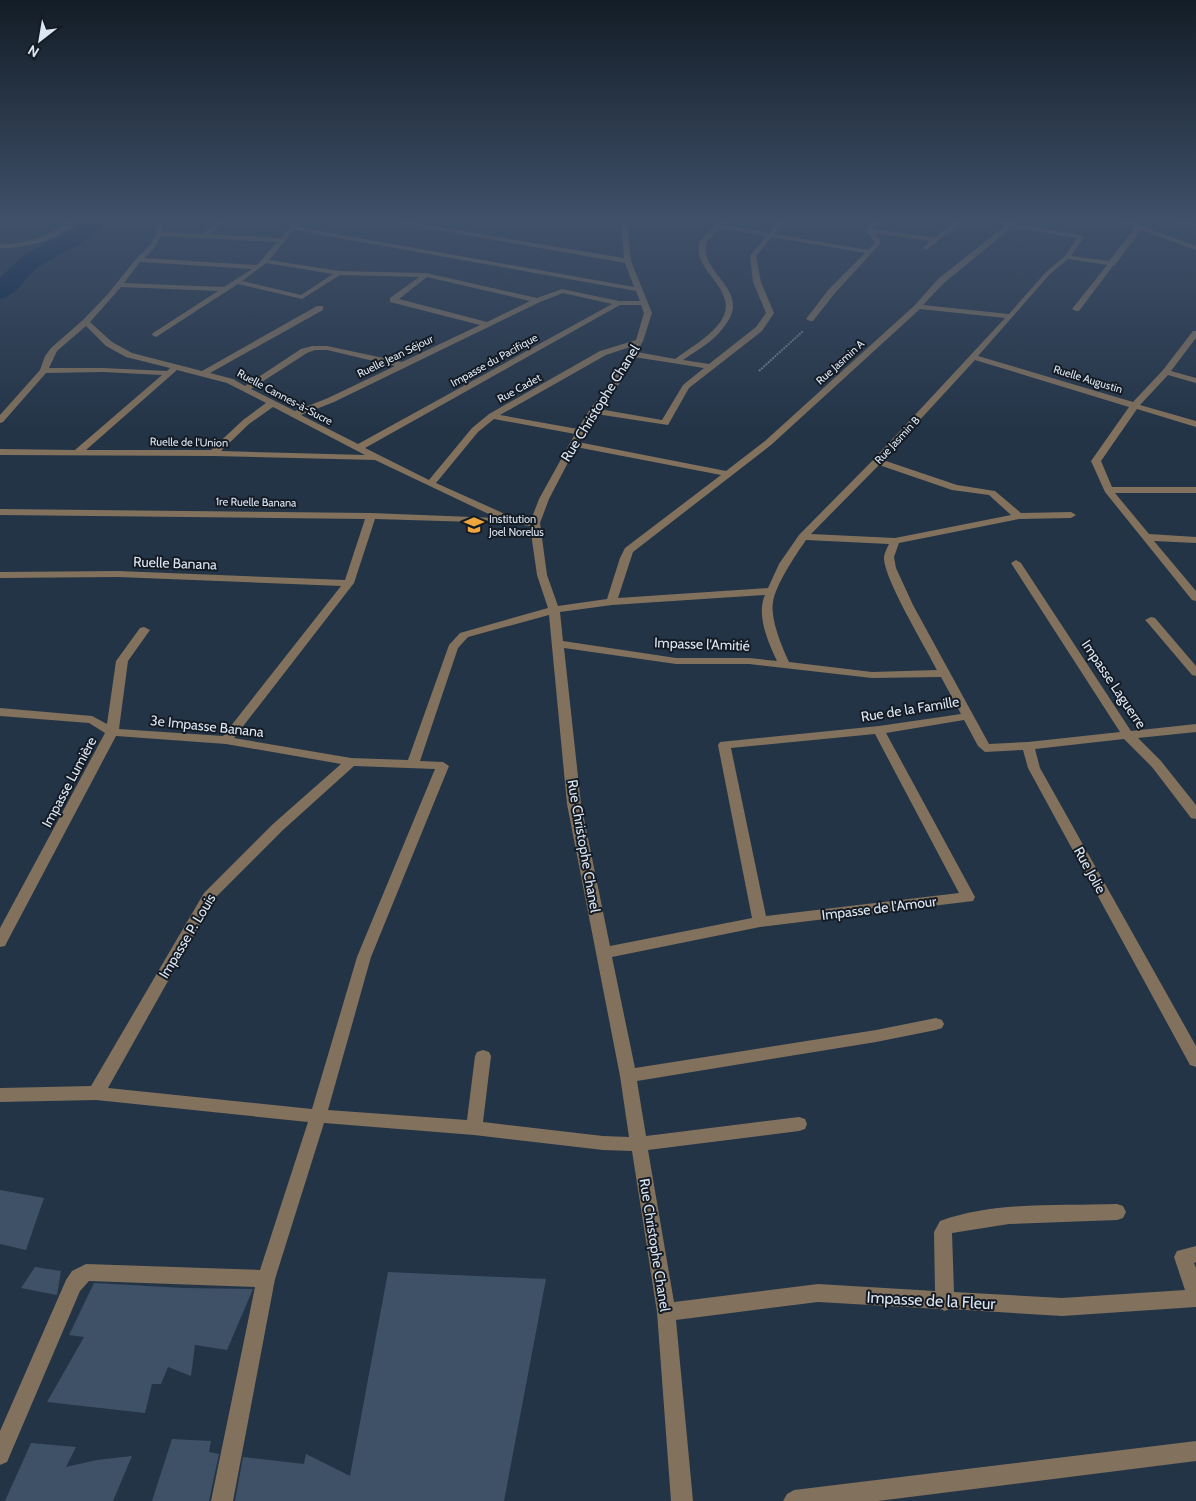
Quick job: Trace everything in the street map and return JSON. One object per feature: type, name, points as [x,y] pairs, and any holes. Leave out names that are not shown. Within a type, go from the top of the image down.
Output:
[{"type":"street","points":[[0,420],[44,371],[45,363],[50,353],[86,322],[114,292]]},
{"type":"street","points":[[156,335],[221,292]]},
{"type":"street","points":[[281,292],[302,297],[310,292]]},
{"type":"street","points":[[403,292],[393,300],[487,324]]},
{"type":"street","points":[[501,292],[536,300]]},
{"type":"street","name":"Ruelle Jean Séjour","points":[[293,415],[331,400],[536,300],[559,292]]},
{"type":"street","name":"Ruelle Jean Séjour","points":[[567,292],[619,303]]},
{"type":"street","points":[[618,292],[643,297]]},
{"type":"street","name":"Rue Christophe Chanel","points":[[641,292],[648,313],[639,341],[612,388],[593,411],[577,438],[544,499],[535,523],[542,575],[554,610],[574,804],[628,1076],[666,1312],[682,1501]]},
{"type":"street","points":[[678,360],[724,322],[731,303],[726,292]]},
{"type":"street","points":[[593,411],[665,423],[686,387],[759,329],[770,313],[761,292]]},
{"type":"street","points":[[810,319],[831,292]]},
{"type":"street","name":"Rue Jasmin A","points":[[612,602],[629,550],[768,443],[918,307],[931,292]]},
{"type":"street","name":"Rue Jasmin B","points":[[784,664],[772,638],[767,602],[784,564],[803,537],[877,461],[1032,292]]},
{"type":"street","points":[[1076,309],[1090,292]]},
{"type":"street","name":"Impasse du Pacifique","points":[[358,448],[619,303],[643,297]]},
{"type":"street","points":[[918,307],[1011,316]]},
{"type":"street","points":[[205,373],[320,308]]},
{"type":"street","name":"Ruelle Cannes-à-Sucre","points":[[86,322],[109,344],[129,355],[205,373],[247,388],[293,415],[430,484],[512,521],[535,523]]},
{"type":"street","points":[[1195,334],[1166,372],[1135,405],[1096,461],[1108,490],[1196,598]]},
{"type":"street","name":"Rue Cadet","points":[[430,484],[475,430],[492,416],[603,353],[639,341]]},
{"type":"street","points":[[247,388],[304,351],[315,348],[327,348],[403,365]]},
{"type":"street","points":[[632,354],[678,360],[710,367]]},
{"type":"street","name":"Ruelle Augustin","points":[[973,357],[1196,424]]},
{"type":"street","points":[[78,452],[177,366]]},
{"type":"street","points":[[44,371],[103,370],[167,374]]},
{"type":"street","points":[[1166,372],[1196,381]]},
{"type":"street","points":[[213,454],[246,422],[272,403]]},
{"type":"street","points":[[492,416],[730,474]]},
{"type":"street","name":"Ruelle de l'Union","points":[[0,452],[377,458]]},
{"type":"street","points":[[877,461],[955,488],[992,493],[1019,516]]},
{"type":"street","points":[[1108,490],[1196,490]]},
{"type":"street","name":"1re Ruelle Banana","points":[[0,512],[371,516],[512,521]]},
{"type":"street","points":[[803,537],[895,541],[1019,516],[1071,515]]},
{"type":"street","points":[[226,740],[349,583],[371,516]]},
{"type":"street","points":[[1146,537],[1196,540]]},
{"type":"street","name":"Rue de la Famille","points":[[760,922],[724,745],[879,730],[968,716],[908,605],[891,568],[889,557],[895,541]]},
{"type":"street","name":"Impasse Laguerre","points":[[1016,563],[1129,737],[1148,752],[1196,816]]},
{"type":"street","name":"Ruelle Banana","points":[[0,575],[118,574],[349,583]]},
{"type":"street","points":[[413,764],[453,647],[464,635],[554,610],[612,602],[771,591]]},
{"type":"street","points":[[1151,620],[1196,673]]},
{"type":"street","name":"Impasse Lumière","points":[[0,942],[112,732],[122,661],[144,630]]},
{"type":"street","name":"Impasse l'Amitié","points":[[558,644],[676,661],[749,661],[872,675],[946,673]]},
{"type":"street","name":"3e Impasse Banana","points":[[0,712],[92,720],[112,732],[226,740],[351,762],[443,766],[364,957],[318,1116]]},
{"type":"street","points":[[968,716],[984,746],[989,749],[1129,737],[1196,728]]},
{"type":"street","name":"Impasse de l'Amour","points":[[604,953],[760,922],[968,897],[879,730]]},
{"type":"street","name":"Rue Jolie","points":[[1028,746],[1034,768],[1196,1060]]},
{"type":"street","name":"Impasse P. Louis","points":[[96,1093],[209,896],[278,827],[351,762]]},
{"type":"street","points":[[628,1076],[876,1036],[936,1024]]},
{"type":"street","points":[[474,1128],[482,1056]]},
{"type":"street","points":[[0,1096],[96,1093],[318,1116],[474,1128],[639,1144],[799,1124]]},
{"type":"street","points":[[222,1501],[266,1278],[318,1116]]},
{"type":"street","points":[[945,1302],[943,1232],[946,1227],[968,1221],[1021,1215],[1117,1212]]},
{"type":"street","name":"Impasse de la Fleur","points":[[666,1312],[818,1293],[945,1302],[1062,1307],[1196,1296],[1183,1257],[1196,1254]]},
{"type":"street","points":[[0,1455],[79,1276],[86,1272],[266,1278]]},
{"type":"street","points":[[794,1501],[1196,1451]]},
{"type":"path","points":[[759,371],[807,327],[810,319]]},
{"type":"building","points":[[0,1190],[44,1198],[26,1250],[0,1244]]},
{"type":"building","points":[[35,1267],[61,1271],[57,1295],[21,1288]]},
{"type":"building","points":[[388,1272],[546,1279],[504,1501],[235,1501],[243,1457],[304,1464],[306,1454],[350,1476]]},
{"type":"building","points":[[94,1283],[184,1288],[253,1289],[227,1350],[195,1345],[191,1376],[168,1367],[161,1384],[152,1384],[145,1413],[47,1402],[84,1337],[69,1335]]},
{"type":"building","points":[[172,1439],[211,1441],[209,1452],[219,1454],[209,1501],[152,1501]]},
{"type":"building","points":[[31,1443],[76,1447],[66,1467],[97,1460],[132,1456],[113,1501],[5,1501]]},
{"type":"place","name":"Institution Joel Norelus","points":[[474,525]]}]
